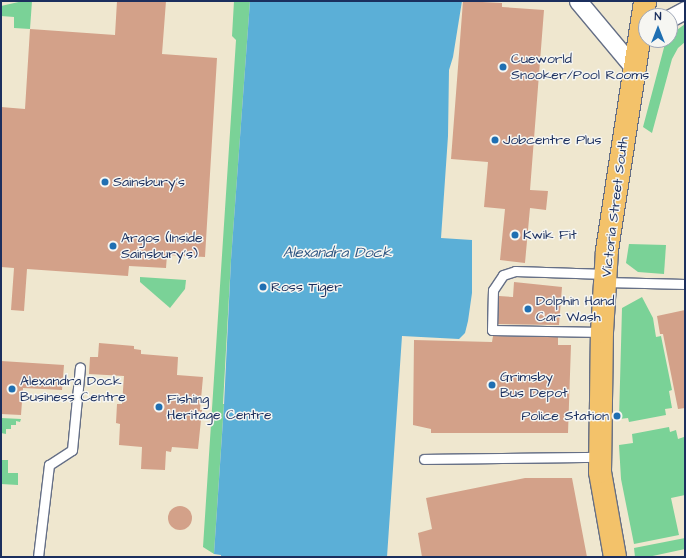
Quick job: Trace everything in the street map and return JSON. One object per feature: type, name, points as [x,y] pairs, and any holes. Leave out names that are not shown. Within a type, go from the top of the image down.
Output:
[{"type":"highway","name":"Victoria Street South","points":[[615,557],[600,472],[602,332],[606,278],[606,250],[634,68],[639,48]]},
{"type":"street","points":[[578,1],[634,68]]},
{"type":"lane","points":[[602,332],[492,330],[493,290],[503,275],[515,271],[685,284]]},
{"type":"lane","points":[[38,557],[49,464],[72,450],[80,367]]},
{"type":"lane","points":[[424,459],[600,457]]},
{"type":"green space","points":[[23,1],[32,1],[30,29],[14,28],[14,17],[1,16],[1,6]]},
{"type":"green space","points":[[234,1],[250,1],[231,260],[224,404],[214,554],[203,547],[236,40],[232,36]]},
{"type":"green space","points":[[685,24],[685,42],[678,48],[678,29]]},
{"type":"green space","points":[[664,48],[678,48],[672,59],[652,133],[643,127]]},
{"type":"green space","points":[[629,244],[666,245],[664,274],[638,272],[626,263]]},
{"type":"green space","points":[[140,277],[186,280],[185,289],[170,308],[140,282]]},
{"type":"green space","points":[[642,297],[653,318],[656,337],[661,336],[672,390],[669,391],[672,408],[665,409],[666,415],[629,422],[628,418],[619,419],[622,308]]},
{"type":"green space","points":[[1,418],[21,419],[20,422],[16,421],[16,425],[11,425],[11,429],[6,429],[6,434],[1,433]]},
{"type":"green space","points":[[669,427],[670,432],[676,430],[678,439],[684,437],[685,440],[685,495],[671,498],[679,535],[634,544],[621,479],[619,445],[633,443],[632,434]]},
{"type":"green space","points":[[1,460],[8,460],[8,473],[18,473],[18,485],[1,484]]},
{"type":"green space","points":[[685,538],[685,549],[648,557],[635,557],[634,548]]},
{"type":"water","name":"Alexandra Dock","points":[[250,1],[462,1],[453,57],[449,70],[448,136],[441,238],[472,240],[472,293],[465,333],[459,339],[402,336],[387,557],[221,557],[221,555],[214,554],[224,405],[231,260]]},
{"type":"building","name":"Sainsbury's","points":[[117,1],[166,1],[162,54],[217,58],[205,257],[167,255],[166,268],[129,266],[128,276],[27,269],[24,311],[11,310],[14,268],[1,267],[1,107],[25,109],[30,29],[115,35]]},
{"type":"building","points":[[463,1],[502,3],[502,7],[544,10],[530,190],[548,191],[546,210],[530,208],[525,263],[500,260],[505,209],[484,207],[488,162],[451,159]]},
{"type":"building","name":"Dolphin Hand Car Wash","points":[[514,282],[562,287],[559,325],[498,324],[499,296],[513,297]]},
{"type":"building","points":[[685,310],[685,408],[678,409],[663,334],[660,334],[657,316]]},
{"type":"building","name":"Grimsby Bus Depot","points":[[493,336],[558,337],[558,345],[571,345],[568,433],[431,433],[431,429],[413,425],[414,340],[492,342]]},
{"type":"building","name":"Fishing Heritage Centre","points":[[99,343],[134,346],[134,349],[141,350],[141,354],[178,357],[177,375],[203,377],[200,410],[202,410],[198,449],[172,447],[171,452],[166,451],[165,470],[141,469],[142,447],[119,445],[120,424],[116,423],[117,404],[122,404],[124,376],[89,374],[90,357],[98,357]]},
{"type":"building","name":"Alexandra Dock Business Centre","points":[[1,361],[64,365],[62,390],[23,388],[21,415],[1,414]]},
{"type":"building","points":[[525,478],[572,478],[587,557],[422,557],[418,533],[432,529],[426,498]]},
{"type":"building","points":[[180,506],[189,509],[192,518],[189,527],[180,530],[171,527],[168,518],[171,509]]},
{"type":"place","name":"Cueworld Snooker/Pool Rooms","points":[[503,67]]},
{"type":"place","name":"Jobcentre Plus","points":[[495,140]]},
{"type":"place","name":"Sainsbury's","points":[[105,182]]},
{"type":"place","name":"Kwik Fit","points":[[515,235]]},
{"type":"place","name":"Argos (Inside Sainsbury's)","points":[[113,246]]},
{"type":"place","name":"Ross Tiger","points":[[263,287]]},
{"type":"place","name":"Dolphin Hand Car Wash","points":[[528,309]]},
{"type":"place","name":"Grimsby Bus Depot","points":[[492,385]]},
{"type":"place","name":"Alexandra Dock Business Centre","points":[[12,389]]},
{"type":"place","name":"Fishing Heritage Centre","points":[[159,407]]},
{"type":"place","name":"Police Station","points":[[617,416]]}]
